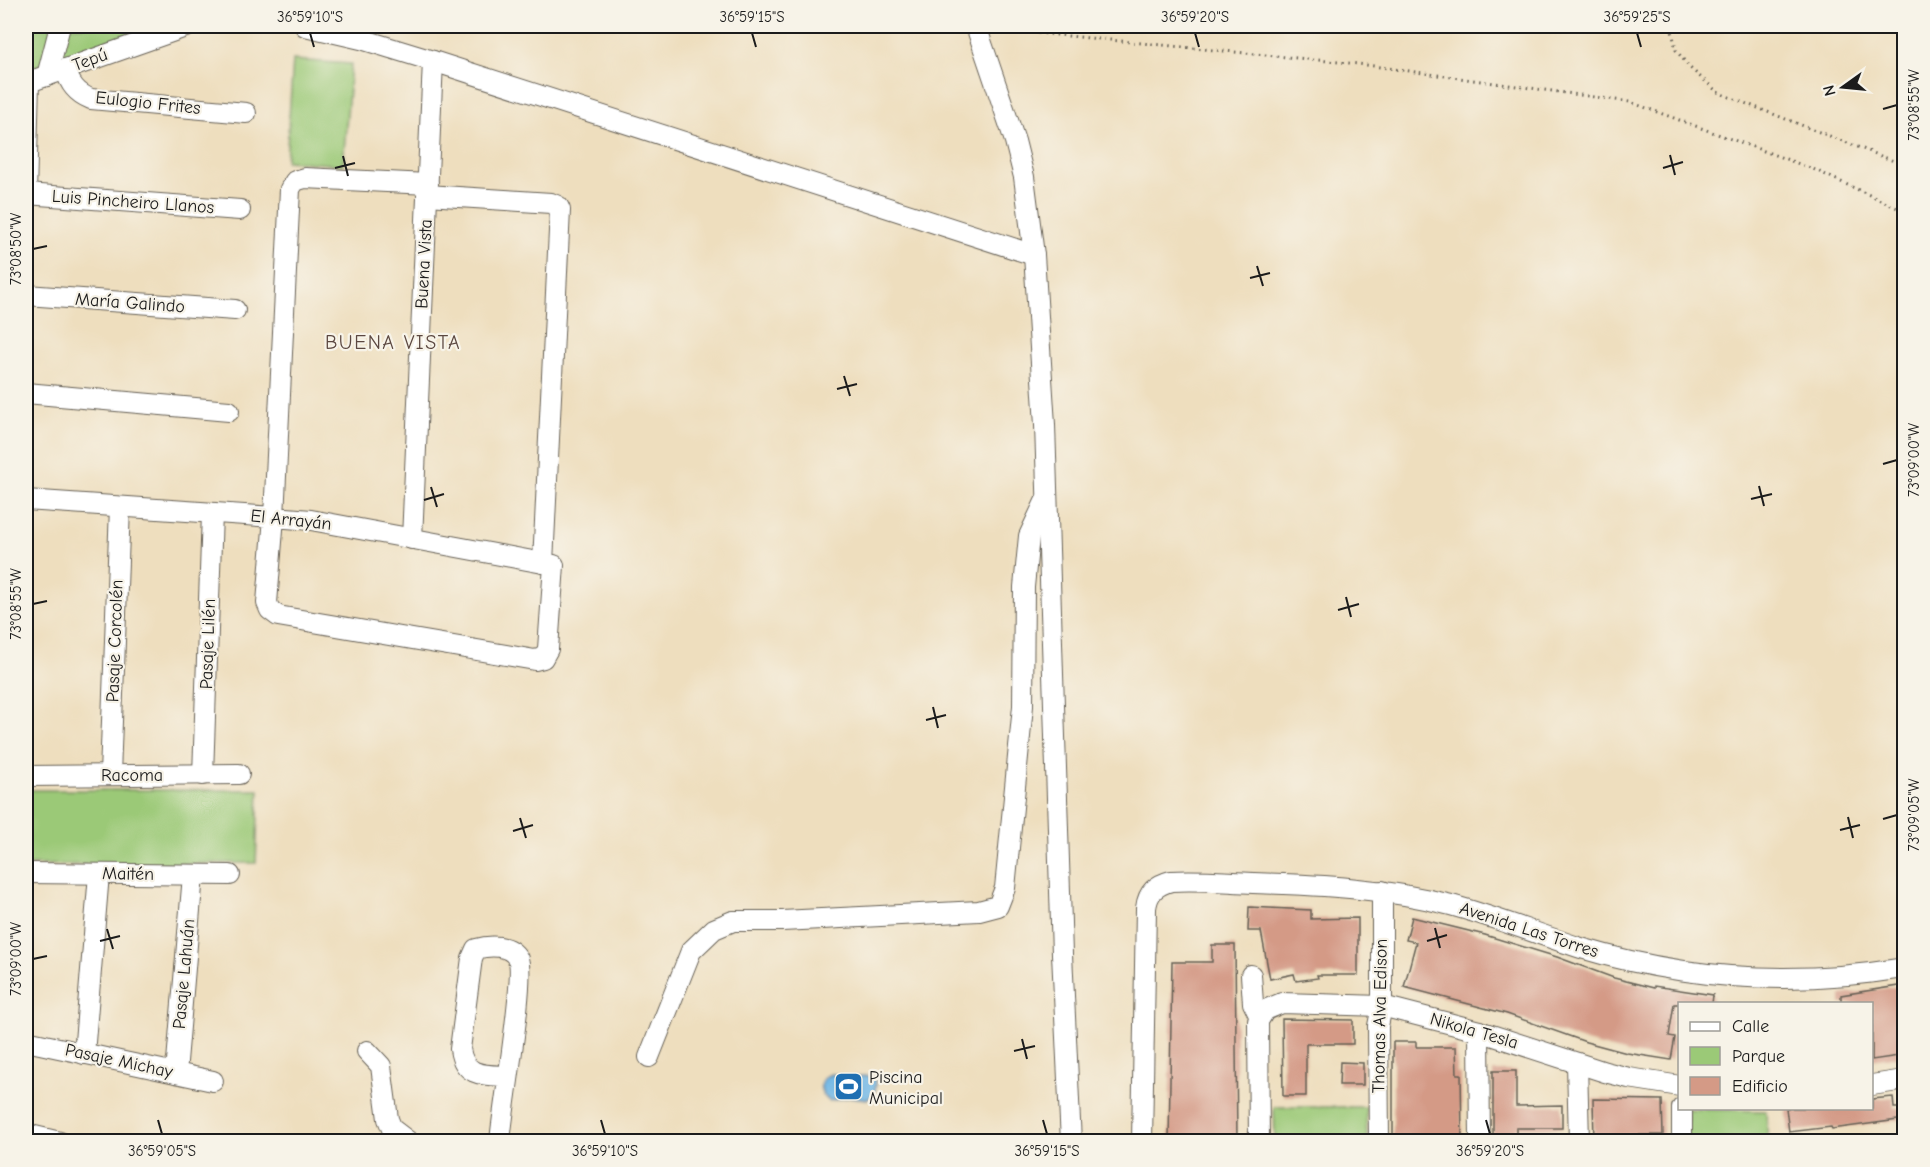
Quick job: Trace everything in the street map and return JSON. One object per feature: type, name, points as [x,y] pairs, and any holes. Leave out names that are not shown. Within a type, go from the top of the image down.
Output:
[{"type":"street","points":[[26,194],[42,78],[60,26]]},
{"type":"street","name":"Tepú","points":[[42,78],[188,26]]},
{"type":"street","points":[[305,26],[362,39],[433,61],[1034,255]]},
{"type":"street","points":[[976,26],[1015,141],[1024,177],[1034,255],[1045,414],[1062,954],[1071,1142]]},
{"type":"street","name":"Buena Vista","points":[[412,539],[433,61]]},
{"type":"street","name":"Eulogio Frites","points":[[42,78],[73,87],[83,96],[91,99],[246,114]]},
{"type":"street","points":[[305,178],[551,203],[558,206],[560,210],[548,649],[543,658],[535,660],[278,616],[270,610],[266,597],[274,518],[290,189],[295,181],[305,178]]},
{"type":"street","name":"Luis Pincheiro Llanos","points":[[26,194],[240,210]]},
{"type":"street","name":"María Galindo","points":[[26,295],[235,310]]},
{"type":"street","points":[[26,393],[229,411]]},
{"type":"street","points":[[648,1057],[691,951],[714,929],[733,921],[782,921],[979,911],[998,906],[1005,888],[1023,706],[1024,587],[1029,536],[1048,496]]},
{"type":"street","name":"El Arrayán","points":[[26,500],[311,520],[549,564]]},
{"type":"street","name":"Pasaje Corcolén","points":[[110,775],[120,507]]},
{"type":"street","name":"Pasaje Lilén","points":[[203,775],[212,513]]},
{"type":"street","name":"Racoma","points":[[26,776],[240,774]]},
{"type":"street","name":"Maitén","points":[[26,873],[230,875]]},
{"type":"street","points":[[84,1054],[99,874]]},
{"type":"street","name":"Pasaje Lahuán","points":[[176,1073],[193,875]]},
{"type":"street","name":"Avenida Las Torres","points":[[1142,1142],[1146,908],[1148,897],[1154,888],[1164,882],[1178,880],[1318,885],[1383,891],[1451,905],[1581,948],[1689,973],[1788,979],[1844,976],[1905,968]]},
{"type":"street","name":"Thomas Alva Edison","points":[[1379,1142],[1378,1026],[1382,1006],[1383,891]]},
{"type":"street","points":[[500,1142],[520,969],[518,959],[512,953],[502,947],[484,946],[476,949],[472,958],[460,1049],[461,1058],[465,1065],[483,1075],[507,1076]]},
{"type":"street","points":[[1251,975],[1253,1003],[1262,1013],[1258,1025],[1259,1142]]},
{"type":"street","name":"Nikola Tesla","points":[[1262,1013],[1282,1003],[1382,1006],[1479,1031],[1577,1064],[1629,1078],[1678,1086]]},
{"type":"street","points":[[1479,1031],[1480,1142]]},
{"type":"street","name":"Pasaje Michay","points":[[26,1041],[213,1081]]},
{"type":"street","points":[[367,1051],[381,1066],[388,1119],[392,1129],[409,1142]]},
{"type":"street","points":[[1577,1064],[1579,1142]]},
{"type":"street","points":[[1873,1085],[1905,1080]]},
{"type":"street","points":[[1682,1110],[1682,1142]]},
{"type":"street","points":[[26,1134],[60,1142]]},
{"type":"path","points":[[976,26],[1359,64],[1630,102],[1813,170],[1905,212]]},
{"type":"path","points":[[1671,26],[1676,50],[1690,68],[1719,93],[1905,165]]},
{"type":"green space","points":[[26,26],[149,26],[26,70]]},
{"type":"green space","points":[[293,60],[351,64],[343,165],[286,161]]},
{"type":"green space","points":[[26,790],[259,790],[256,863],[26,865]]},
{"type":"green space","points":[[1274,1107],[1366,1107],[1367,1141],[1275,1141]]},
{"type":"green space","points":[[1687,1110],[1766,1111],[1768,1141],[1687,1141]]},
{"type":"water","name":"Piscina Municipal","points":[[831,1074],[848,1077],[870,1076],[876,1081],[874,1093],[868,1099],[851,1097],[829,1101],[821,1090],[821,1083]]},
{"type":"building","points":[[1249,907],[1311,910],[1311,919],[1358,918],[1358,975],[1317,975],[1318,978],[1296,981],[1294,974],[1270,979],[1261,931],[1248,931]]},
{"type":"building","points":[[1412,917],[1485,935],[1557,957],[1614,978],[1654,988],[1654,986],[1713,995],[1712,1002],[1674,1004],[1669,1036],[1675,1037],[1671,1060],[1627,1053],[1586,1042],[1507,1014],[1404,987],[1416,942],[1406,940]]},
{"type":"building","points":[[1212,945],[1235,945],[1237,1142],[1169,1142],[1172,962],[1212,962]]},
{"type":"building","points":[[1905,985],[1905,1055],[1873,1060],[1873,1002],[1841,1002],[1841,995]]},
{"type":"building","points":[[1282,1019],[1353,1020],[1353,1044],[1306,1044],[1306,1096],[1283,1096]]},
{"type":"building","points":[[1393,1042],[1416,1042],[1416,1047],[1456,1047],[1457,1074],[1461,1074],[1462,1141],[1393,1142]]},
{"type":"building","points":[[1340,1062],[1363,1063],[1363,1085],[1339,1085]]},
{"type":"building","points":[[1493,1071],[1516,1071],[1516,1106],[1562,1105],[1562,1128],[1516,1128],[1516,1135],[1493,1135]]},
{"type":"building","points":[[1893,1097],[1894,1108],[1905,1108],[1905,1119],[1832,1129],[1831,1127],[1789,1132],[1786,1110],[1873,1110],[1873,1099]]},
{"type":"building","points":[[1593,1099],[1662,1100],[1663,1135],[1617,1135],[1617,1142],[1594,1142]]},
{"type":"place","name":"Piscina Municipal","points":[[848,1087]]},
{"type":"district","name":"BUENA VISTA","points":[[393,342]]}]
